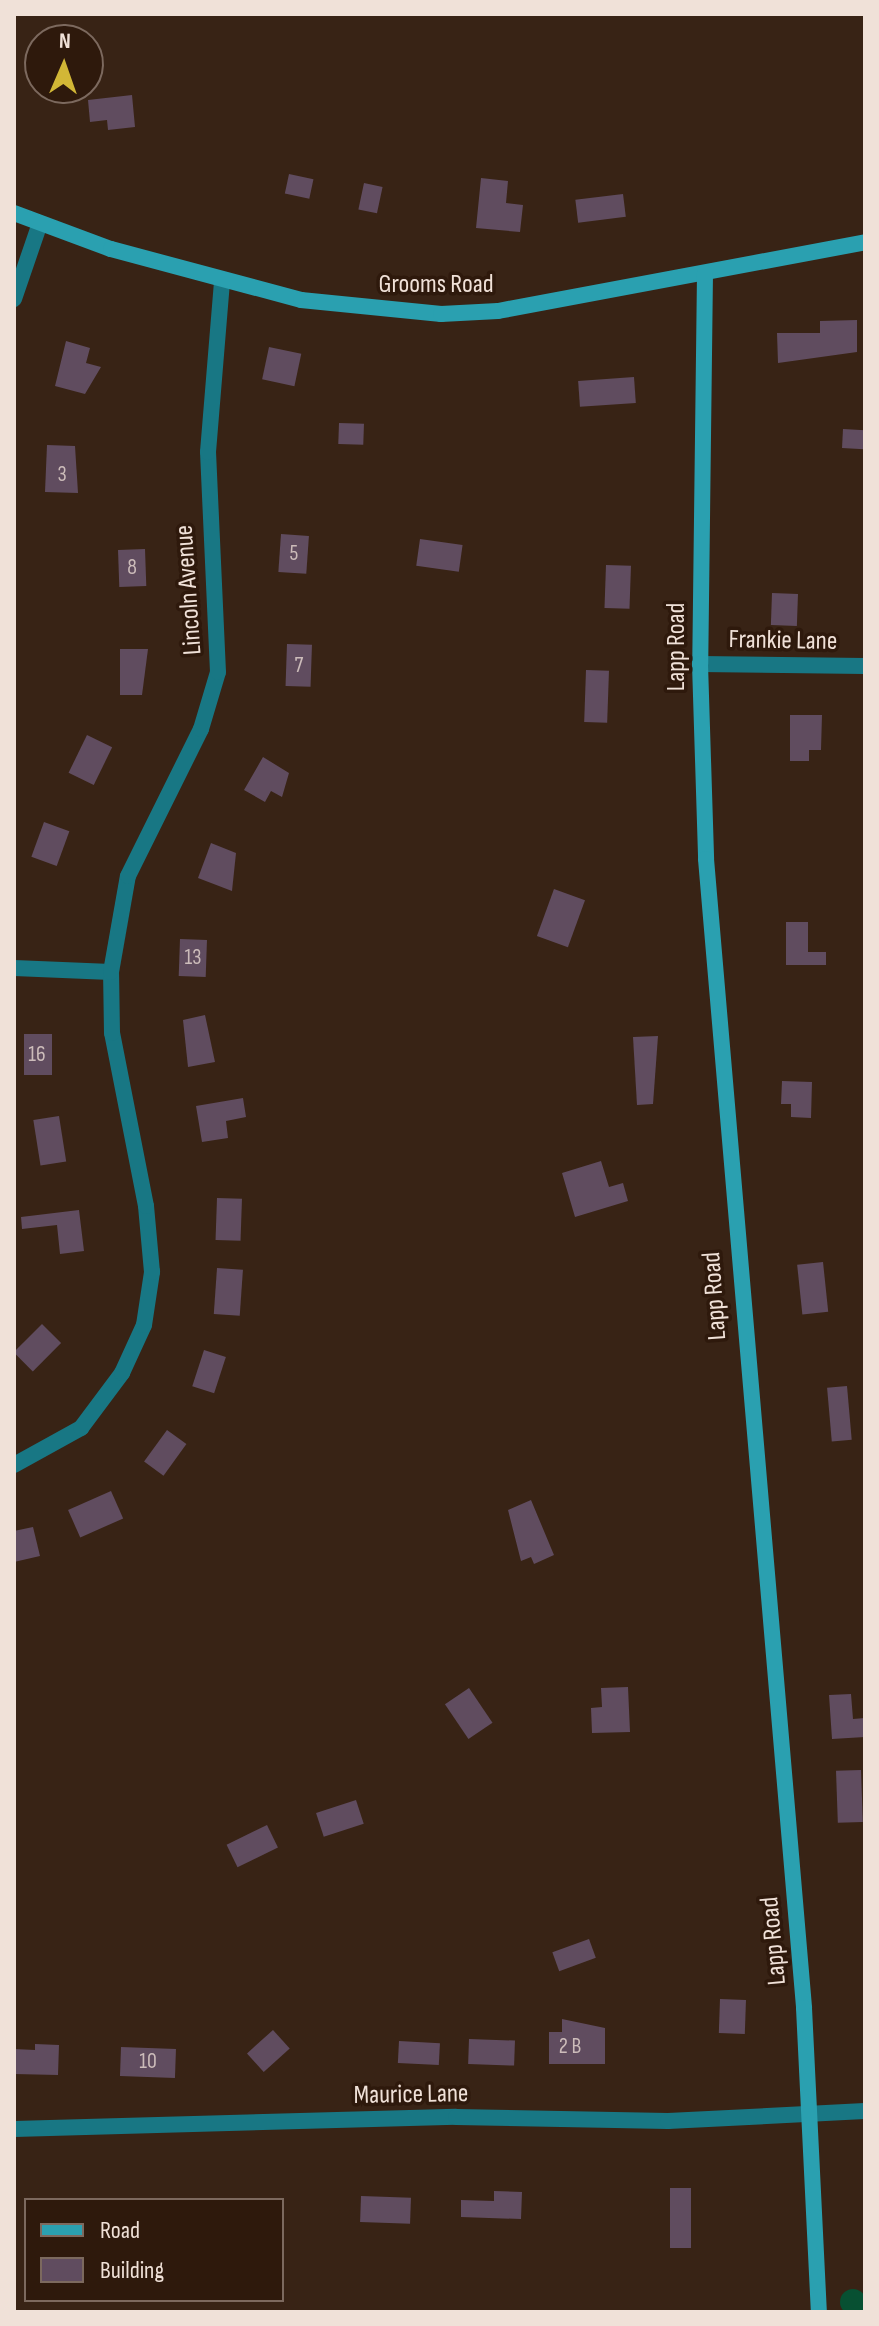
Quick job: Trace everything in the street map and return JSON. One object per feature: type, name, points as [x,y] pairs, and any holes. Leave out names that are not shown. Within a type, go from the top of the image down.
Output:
[{"type":"street","name":"Grooms Road","points":[[14,213],[222,280],[316,302],[441,314],[705,273],[865,242]]},
{"type":"street","points":[[14,299],[40,223]]},
{"type":"street","name":"Lapp Road","points":[[705,273],[700,664],[738,1281],[810,2117],[819,2312]]},
{"type":"street","name":"Lincoln Avenue","points":[[14,1465],[81,1428],[122,1373],[144,1325],[152,1272],[146,1206],[112,1033],[111,972],[128,876],[201,729],[218,672],[208,452],[222,280]]},
{"type":"street","name":"Frankie Lane","points":[[700,664],[865,666]]},
{"type":"street","points":[[14,968],[111,972]]},
{"type":"street","name":"Maurice Lane","points":[[14,2129],[810,2117],[865,2111]]},
{"type":"green space","points":[[853,2289],[862,2293],[866,2302],[862,2311],[853,2315],[844,2311],[840,2302],[844,2293]]},
{"type":"building","points":[[132,95],[135,127],[108,130],[107,120],[90,122],[88,104],[104,104],[104,98]]},
{"type":"building","points":[[289,174],[313,179],[309,199],[285,194]]},
{"type":"building","points":[[481,178],[508,181],[506,203],[523,205],[520,232],[476,228]]},
{"type":"building","points":[[364,183],[383,187],[377,213],[358,209]]},
{"type":"building","points":[[623,194],[626,217],[578,223],[575,200]]},
{"type":"building","points":[[857,320],[857,352],[778,363],[777,333],[820,333],[820,321]]},
{"type":"building","points":[[66,341],[90,348],[86,363],[101,367],[85,394],[55,386]]},
{"type":"building","points":[[269,347],[301,354],[294,386],[262,379]]},
{"type":"building","points":[[634,377],[636,403],[580,407],[578,381]]},
{"type":"building","points":[[339,423],[364,424],[363,445],[338,444]]},
{"type":"building","points":[[843,429],[865,430],[864,449],[842,448]]},
{"type":"building","points":[[47,445],[75,446],[78,493],[45,492]]},
{"type":"building","points":[[281,534],[309,536],[306,574],[278,572]]},
{"type":"building","points":[[420,539],[463,545],[459,572],[416,566]]},
{"type":"building","points":[[145,549],[146,586],[119,587],[118,550]]},
{"type":"building","points":[[606,565],[631,566],[629,609],[604,608]]},
{"type":"building","points":[[772,593],[798,594],[797,626],[771,625]]},
{"type":"building","points":[[287,644],[312,645],[311,687],[286,686]]},
{"type":"building","points":[[120,649],[148,649],[142,695],[120,695]]},
{"type":"building","points":[[586,670],[609,671],[607,723],[584,722]]},
{"type":"building","points":[[790,715],[822,715],[821,750],[809,750],[809,761],[790,761]]},
{"type":"building","points":[[87,735],[112,747],[94,785],[69,773]]},
{"type":"building","points":[[263,757],[289,773],[282,797],[271,791],[265,802],[244,790]]},
{"type":"building","points":[[44,822],[69,831],[57,866],[31,857]]},
{"type":"building","points":[[211,843],[236,853],[232,891],[198,878]]},
{"type":"building","points":[[554,889],[585,900],[568,947],[537,936]]},
{"type":"building","points":[[786,922],[808,922],[808,952],[826,952],[826,965],[786,965]]},
{"type":"building","points":[[180,939],[207,940],[206,977],[179,976]]},
{"type":"building","points":[[205,1015],[215,1062],[188,1067],[183,1020]]},
{"type":"building","points":[[24,1034],[52,1034],[52,1075],[24,1075]]},
{"type":"building","points":[[658,1036],[653,1104],[637,1105],[633,1037]]},
{"type":"building","points":[[782,1081],[812,1082],[811,1118],[791,1117],[791,1104],[781,1104]]},
{"type":"building","points":[[243,1098],[246,1117],[226,1121],[228,1138],[202,1142],[196,1106]]},
{"type":"building","points":[[59,1116],[66,1161],[41,1166],[33,1120]]},
{"type":"building","points":[[601,1161],[609,1187],[623,1183],[628,1201],[575,1217],[562,1173]]},
{"type":"building","points":[[217,1198],[242,1199],[241,1241],[216,1240]]},
{"type":"building","points":[[79,1210],[84,1251],[60,1254],[57,1225],[22,1229],[21,1217]]},
{"type":"building","points":[[823,1262],[828,1312],[802,1314],[797,1265]]},
{"type":"building","points":[[217,1268],[243,1270],[240,1316],[214,1314]]},
{"type":"building","points":[[42,1324],[61,1343],[33,1371],[14,1352]]},
{"type":"building","points":[[204,1350],[226,1357],[214,1393],[192,1386]]},
{"type":"building","points":[[847,1386],[852,1440],[832,1442],[827,1388]]},
{"type":"building","points":[[167,1430],[186,1444],[163,1476],[144,1462]]},
{"type":"building","points":[[111,1491],[123,1518],[80,1538],[68,1510]]},
{"type":"building","points":[[531,1500],[554,1555],[534,1564],[531,1557],[521,1561],[508,1510]]},
{"type":"building","points":[[33,1527],[40,1556],[14,1562],[14,1531]]},
{"type":"building","points":[[628,1687],[630,1732],[592,1733],[591,1708],[602,1707],[601,1688]]},
{"type":"building","points":[[469,1688],[492,1723],[468,1739],[445,1704]]},
{"type":"building","points":[[851,1694],[853,1719],[865,1718],[865,1737],[832,1739],[829,1695]]},
{"type":"building","points":[[861,1770],[863,1822],[838,1823],[836,1771]]},
{"type":"building","points":[[356,1800],[364,1824],[324,1837],[316,1813]]},
{"type":"building","points":[[267,1825],[278,1847],[238,1867],[227,1845]]},
{"type":"building","points":[[589,1939],[596,1958],[559,1971],[552,1952]]},
{"type":"building","points":[[720,1999],[746,2000],[745,2034],[719,2033]]},
{"type":"building","points":[[562,2019],[605,2028],[605,2064],[549,2064],[549,2032],[562,2032]]},
{"type":"building","points":[[273,2030],[290,2049],[264,2072],[247,2053]]},
{"type":"building","points":[[469,2039],[515,2041],[514,2066],[468,2064]]},
{"type":"building","points":[[399,2041],[440,2043],[439,2065],[398,2063]]},
{"type":"building","points":[[35,2044],[59,2045],[58,2075],[14,2074],[14,2049],[35,2050]]},
{"type":"building","points":[[121,2047],[176,2049],[175,2078],[120,2076]]},
{"type":"building","points":[[670,2188],[691,2188],[691,2248],[670,2248]]},
{"type":"building","points":[[494,2191],[522,2192],[521,2219],[461,2217],[461,2200],[494,2201]]},
{"type":"building","points":[[361,2196],[411,2198],[410,2224],[360,2222]]}]
